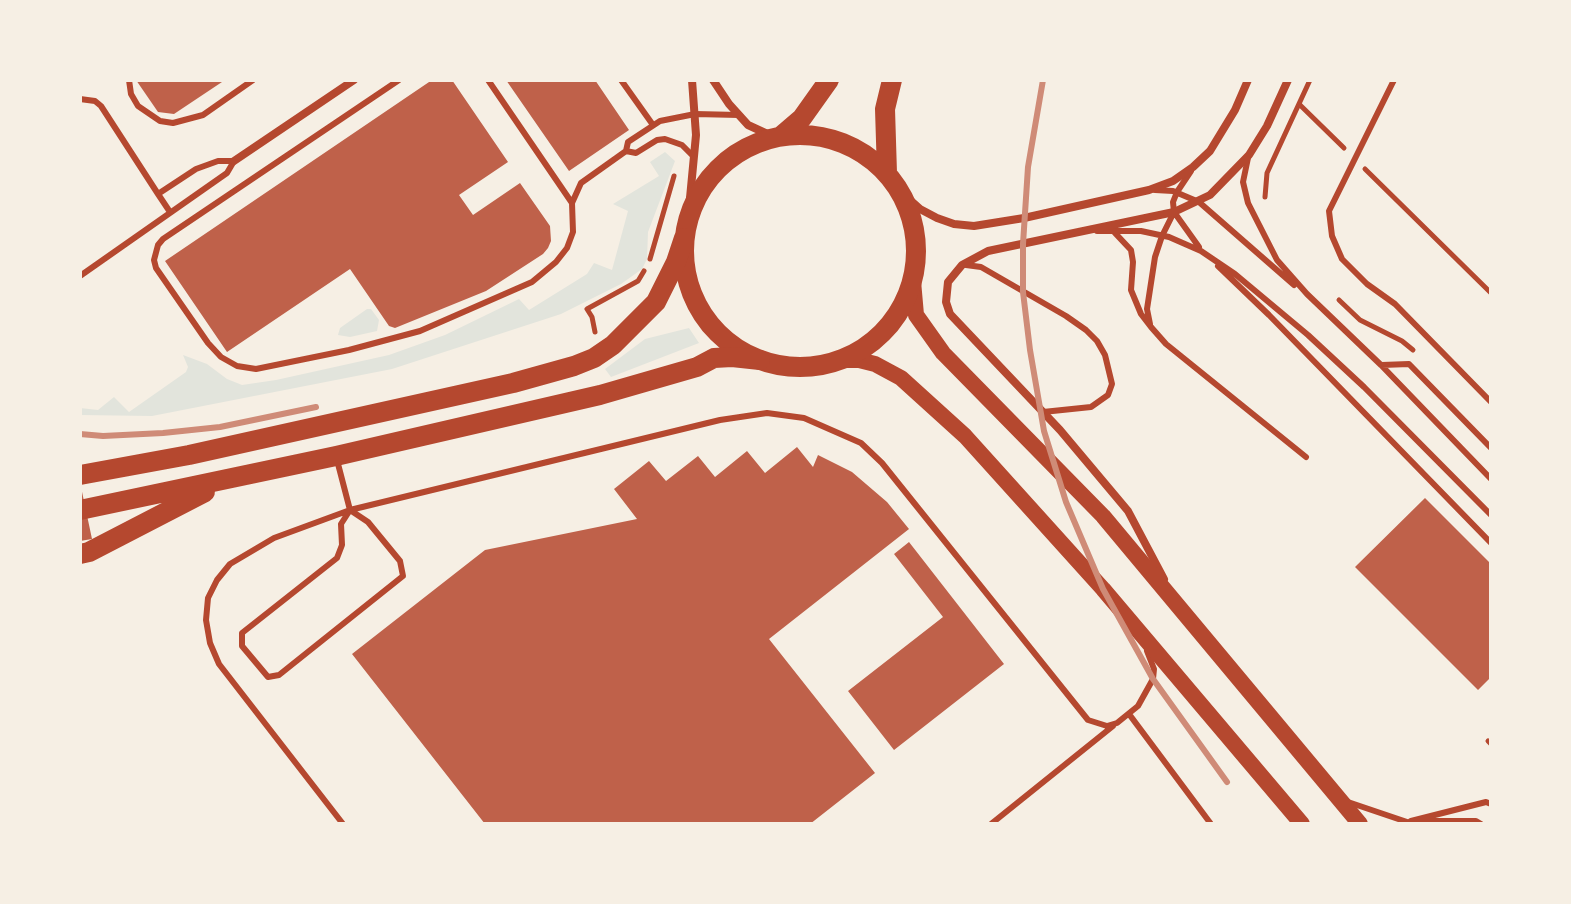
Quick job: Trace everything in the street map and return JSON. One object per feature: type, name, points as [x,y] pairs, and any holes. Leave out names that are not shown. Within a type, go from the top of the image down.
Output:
[{"type":"main road","points":[[80,475],[189,455],[451,397],[574,366],[594,358],[613,345],[656,302],[676,262],[706,182],[736,153],[778,136],[802,118],[829,80]]},
{"type":"main road","points":[[887,173],[885,109],[892,80]]},
{"type":"main road","points":[[778,136],[824,136],[864,153],[887,173],[911,213],[917,258],[913,281],[900,311],[879,337],[841,360]]},
{"type":"main road","points":[[686,229],[685,269],[698,306],[724,339],[760,360]]},
{"type":"main road","points":[[913,281],[916,315],[943,353],[1094,505],[1360,824]]},
{"type":"main road","points":[[80,510],[336,456],[631,387],[697,367],[714,358],[732,357],[801,367],[841,360],[875,364],[901,378],[930,403],[1015,490],[1302,824]]},
{"type":"main road","points":[[80,554],[230,479]]},
{"type":"street","points":[[234,161],[354,80]]},
{"type":"street","points":[[686,229],[696,135],[692,80]]},
{"type":"street","points":[[713,80],[748,125],[778,136]]},
{"type":"street","points":[[901,192],[920,209],[937,218],[974,226],[1149,190],[1173,181],[1210,151],[1235,110],[1248,80]]},
{"type":"street","points":[[1180,610],[1128,511],[1043,412],[950,314],[946,302],[948,282],[962,265],[988,251],[1174,212],[1199,202],[1226,181],[1249,155],[1267,126],[1288,80]]},
{"type":"lane","points":[[129,80],[131,94],[138,106],[160,121],[173,123],[203,115],[253,80]]},
{"type":"lane","points":[[399,80],[158,245],[154,260],[156,268],[221,357],[237,366],[256,369],[349,350],[420,331],[532,282],[567,248],[573,232],[572,203],[581,183],[626,151],[628,142],[653,125],[676,116],[739,115]]},
{"type":"lane","points":[[488,80],[572,203]]},
{"type":"lane","points":[[621,80],[653,125]]},
{"type":"lane","points":[[1394,80],[1329,211],[1332,236],[1342,259],[1367,284],[1395,304],[1491,402]]},
{"type":"lane","points":[[80,99],[95,101],[101,106],[170,212]]},
{"type":"lane","points":[[626,151],[636,153],[657,140],[665,139],[682,145],[693,157]]},
{"type":"lane","points":[[1249,155],[1243,182],[1248,203],[1277,260],[1307,294]]},
{"type":"lane","points":[[158,194],[196,169],[218,161],[234,161]]},
{"type":"lane","points":[[80,276],[227,173],[234,161]]},
{"type":"lane","points":[[1193,167],[1173,202],[1174,212],[1201,251],[1269,315],[1491,543]]},
{"type":"lane","points":[[1149,190],[1177,192],[1199,202],[1307,294],[1491,479]]},
{"type":"lane","points":[[1151,327],[1147,309],[1149,290],[1162,236],[1174,212]]},
{"type":"lane","points":[[1087,231],[1141,231],[1162,236],[1201,251],[1235,274],[1308,335],[1491,515]]},
{"type":"lane","points":[[1108,231],[1120,236],[1131,250],[1131,290],[1141,314],[1151,327],[1166,344],[1306,457]]},
{"type":"lane","points":[[962,265],[981,267],[1066,316],[1097,341],[1105,355],[1111,378],[1108,395],[1091,407],[1043,412]]},
{"type":"lane","points":[[1381,365],[1409,364],[1491,448]]},
{"type":"lane","points":[[343,824],[219,664],[210,643],[206,620],[208,598],[230,564],[274,538],[350,510],[720,420],[767,413],[804,418],[861,443],[882,463],[1081,713],[1097,724],[1117,723]]},
{"type":"lane","points":[[336,456],[350,510],[368,522],[400,561],[403,576],[279,675],[265,675],[242,646],[242,633],[337,558],[342,545],[341,524],[350,510]]},
{"type":"lane","points":[[991,824],[1138,706],[1149,689],[1154,669],[1130,621]]},
{"type":"lane","points":[[1129,714],[1211,824]]},
{"type":"lane","points":[[1338,799],[1412,823],[1476,821],[1481,824]]},
{"type":"lane","points":[[1412,823],[1486,802],[1491,804]]},
{"type":"path","points":[[1299,104],[1491,293]]},
{"type":"shaded area","points":[[665,152],[675,161],[648,232],[647,259],[642,269],[621,284],[561,314],[392,369],[152,416],[80,415],[80,408],[98,410],[114,397],[129,412],[186,372],[188,367],[183,355],[207,364],[227,379],[242,385],[389,355],[445,335],[519,299],[529,310],[587,274],[594,263],[612,270],[628,211],[613,204],[659,176],[650,162]]},
{"type":"shaded area","points":[[371,309],[379,320],[377,331],[350,337],[338,335],[340,328]]},
{"type":"shaded area","points":[[689,328],[699,343],[611,377],[605,369],[645,339]]},
{"type":"building","points":[[136,80],[225,80],[174,114],[158,112]]},
{"type":"building","points":[[432,80],[452,80],[508,162],[459,195],[473,215],[520,183],[550,226],[548,248],[486,291],[395,328],[389,326],[350,269],[227,352],[165,261]]},
{"type":"building","points":[[506,80],[595,80],[629,130],[569,171]]},
{"type":"building","points":[[797,447],[813,467],[818,455],[852,472],[887,502],[909,529],[769,639],[875,773],[810,824],[485,824],[352,654],[485,550],[637,519],[614,489],[649,461],[666,481],[698,456],[715,477],[747,451],[765,473]]},
{"type":"building","points":[[80,488],[92,539],[80,541]]},
{"type":"building","points":[[1425,498],[1491,564],[1491,677],[1478,690],[1355,567]]},
{"type":"building","points":[[909,542],[1004,664],[894,750],[848,691],[943,617],[894,554]]},
{"type":"railway","points":[[1043,80],[1028,167],[1023,292],[1044,431],[1066,502],[1103,589],[1153,679],[1227,782]]},
{"type":"railway","points":[[80,434],[103,436],[220,427],[316,407]]}]
